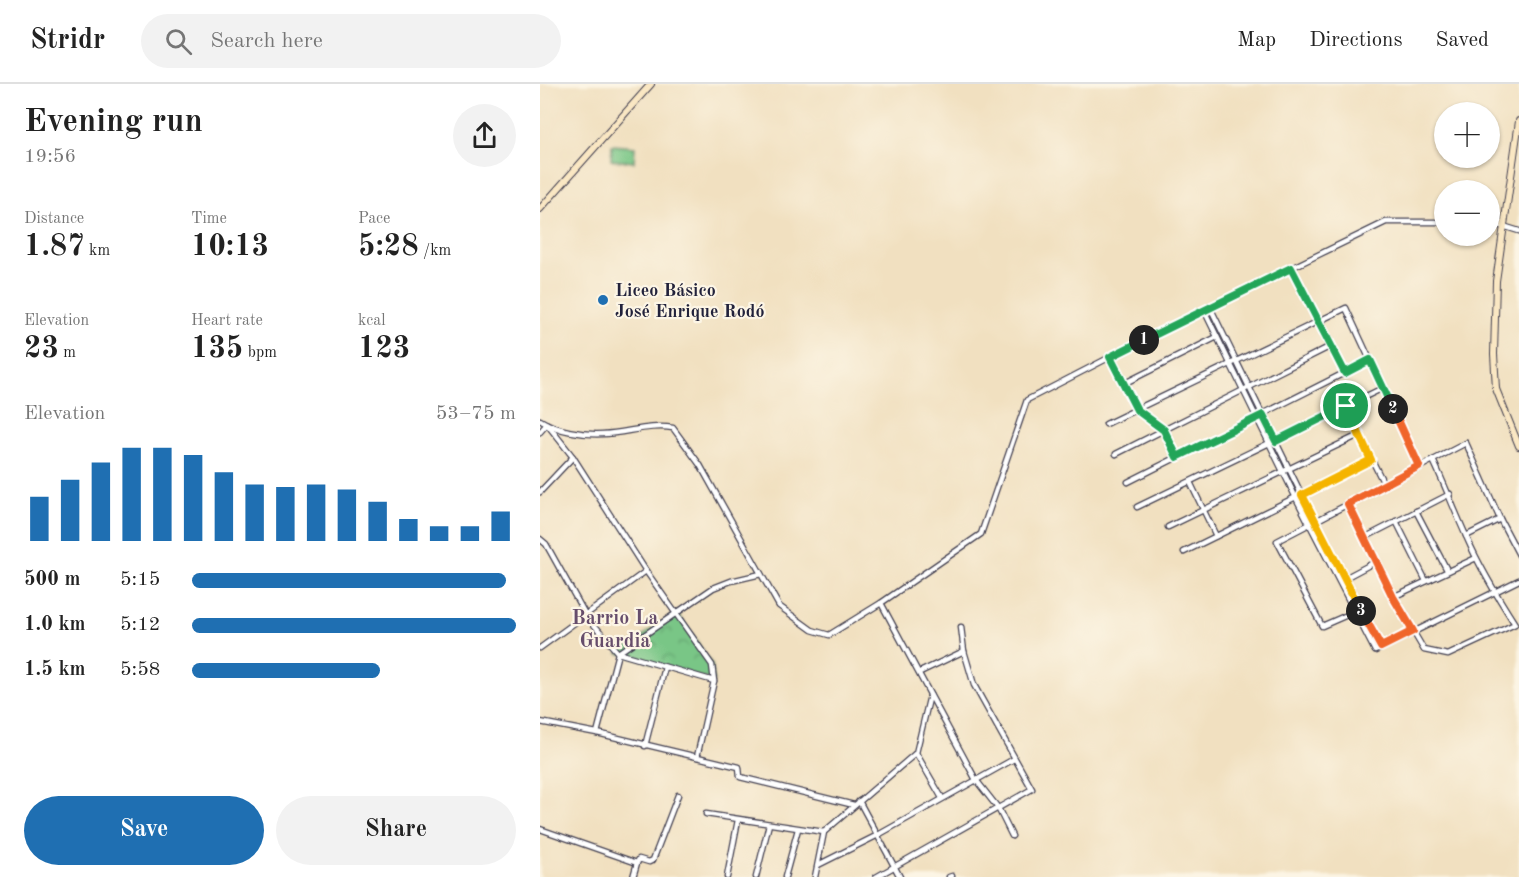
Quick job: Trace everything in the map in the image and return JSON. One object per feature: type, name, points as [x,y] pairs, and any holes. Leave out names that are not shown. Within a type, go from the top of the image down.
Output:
[{"type":"main road","points":[[540,209],[651,84]]},
{"type":"main road","points":[[1519,122],[1503,226],[1494,318],[1496,389],[1519,446]]},
{"type":"street","points":[[540,420],[560,429],[603,434],[661,426],[673,428],[700,465],[779,606],[812,630],[829,635],[881,603],[981,534],[1027,400],[1210,307],[1386,222],[1434,222]]},
{"type":"street","points":[[1500,226],[1519,231]]},
{"type":"street","points":[[1291,268],[1345,373]]},
{"type":"street","points":[[1210,307],[1302,495],[1312,523]]},
{"type":"street","points":[[1106,424],[1346,308],[1419,466]]},
{"type":"street","points":[[1204,310],[1296,498],[1381,647]]},
{"type":"street","points":[[1123,384],[1217,338]]},
{"type":"street","points":[[1116,454],[1331,346]]},
{"type":"street","points":[[1110,357],[1137,410],[1164,430],[1177,457]]},
{"type":"street","points":[[1128,482],[1370,360]]},
{"type":"street","points":[[1137,507],[1383,388]]},
{"type":"street","points":[[1346,406],[1384,484]]},
{"type":"street","points":[[540,432],[547,424]]},
{"type":"street","points":[[547,424],[573,457],[645,571],[712,665],[714,681],[697,757]]},
{"type":"street","points":[[1168,527],[1359,435]]},
{"type":"street","points":[[1354,612],[1322,626],[1277,541],[1466,443],[1519,555]]},
{"type":"street","points":[[540,492],[573,457]]},
{"type":"street","points":[[1184,552],[1371,460]]},
{"type":"street","points":[[1348,504],[1393,597],[1424,650],[1448,655],[1515,624],[1476,558],[1450,494],[1433,460]]},
{"type":"street","points":[[1190,482],[1216,536]]},
{"type":"street","points":[[1364,538],[1450,494]]},
{"type":"street","points":[[1416,511],[1447,570]]},
{"type":"street","points":[[1466,536],[1500,519]]},
{"type":"street","points":[[1396,521],[1426,581]]},
{"type":"street","points":[[540,539],[546,544],[585,614],[618,652],[714,681]]},
{"type":"street","points":[[540,551],[546,544]]},
{"type":"street","points":[[1393,597],[1476,558]]},
{"type":"street","points":[[1341,580],[1375,562]]},
{"type":"street","points":[[540,648],[645,571]]},
{"type":"street","points":[[597,733],[618,652],[713,588],[731,580],[761,574]]},
{"type":"street","points":[[1341,580],[1354,612],[1375,651],[1519,580]]},
{"type":"street","points":[[881,603],[976,780],[998,808],[1012,836]]},
{"type":"street","points":[[876,877],[1032,789],[979,695],[964,651],[961,627]]},
{"type":"street","points":[[920,672],[964,651]]},
{"type":"street","points":[[645,746],[665,668]]},
{"type":"street","points":[[815,877],[824,832],[916,753],[930,696]]},
{"type":"street","points":[[540,722],[739,766],[740,777],[856,803],[878,835],[900,877]]},
{"type":"street","points":[[916,753],[942,798]]},
{"type":"street","points":[[818,865],[878,835],[1014,759]]},
{"type":"street","points":[[633,877],[639,859],[650,862],[653,860],[678,795]]},
{"type":"street","points":[[706,814],[824,832]]},
{"type":"street","points":[[727,877],[738,820]]},
{"type":"street","points":[[756,877],[769,824]]},
{"type":"street","points":[[540,829],[637,863]]},
{"type":"street","points":[[785,877],[798,829]]},
{"type":"green space","points":[[612,145],[635,147],[634,162],[611,160]]},
{"type":"green space","points":[[677,612],[712,665],[714,681],[618,653]]},
{"type":"place","name":"Liceo Básico José Enrique Rodó","points":[[603,300]]},
{"type":"district","name":"Barrio La Guardia","points":[[615,628]]},
{"type":"route","points":[[1291,268],[1345,373],[1370,360],[1419,466],[1348,504],[1375,562],[1413,631],[1381,647],[1302,495],[1371,460],[1346,406],[1276,441],[1263,415],[1177,457],[1164,430],[1137,410],[1110,357],[1291,268]]}]
